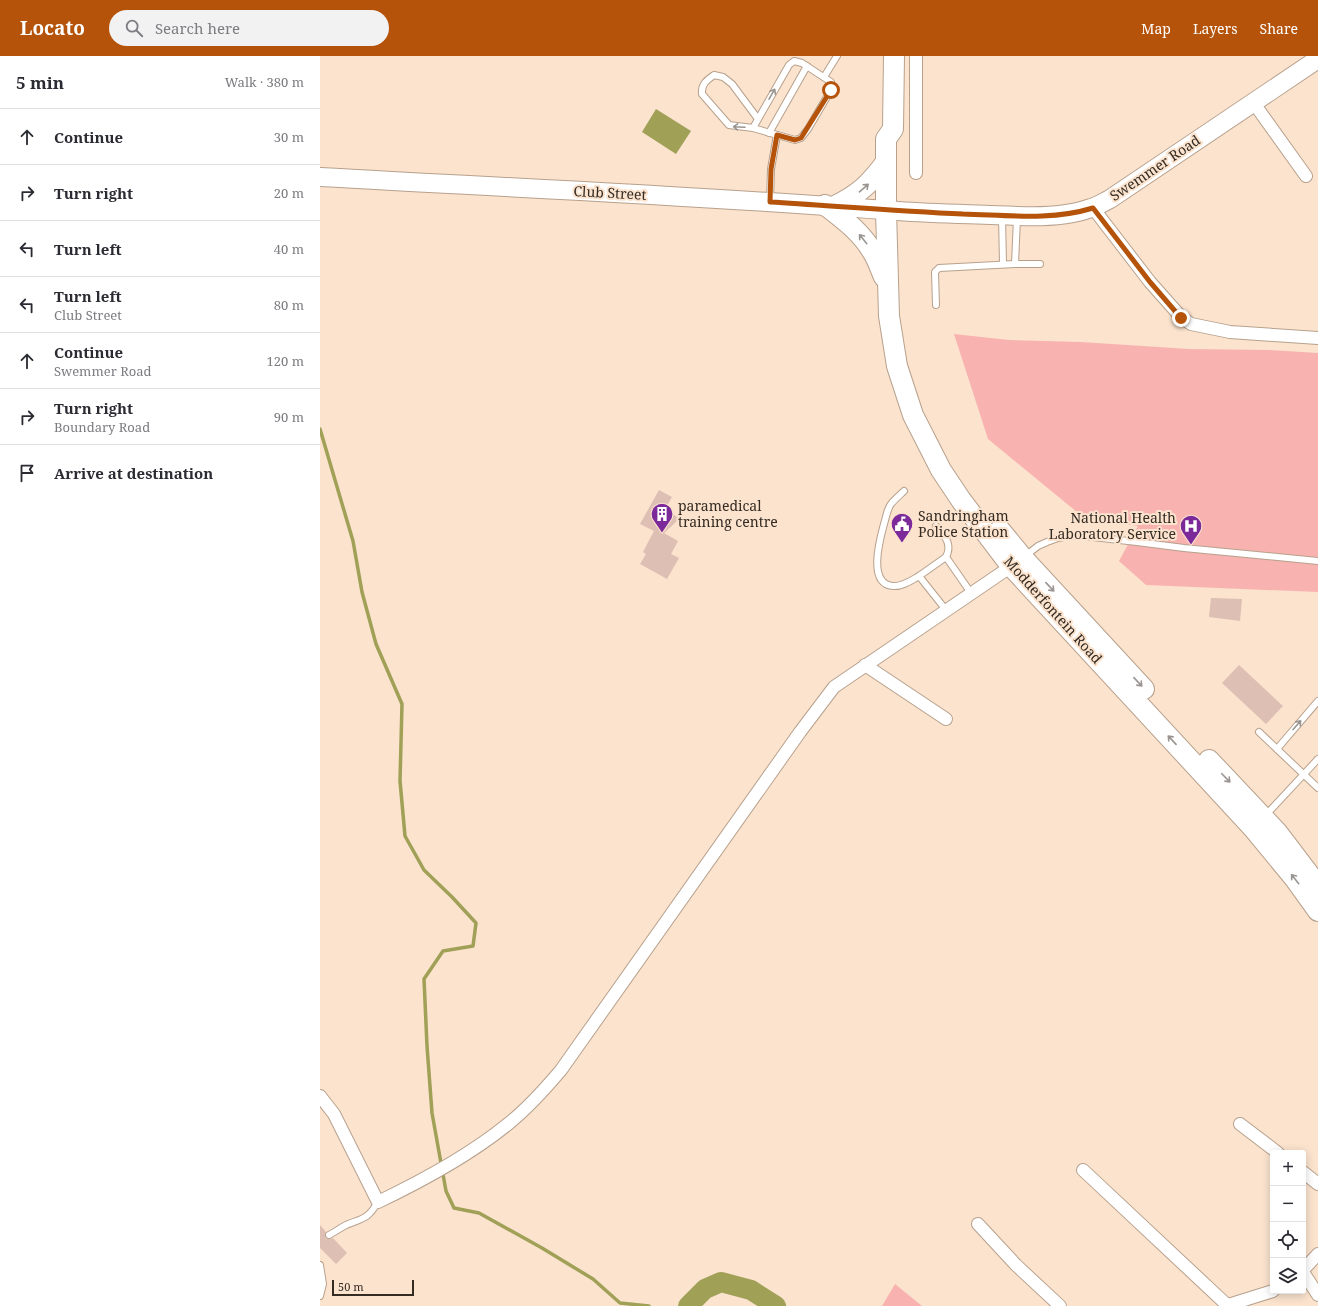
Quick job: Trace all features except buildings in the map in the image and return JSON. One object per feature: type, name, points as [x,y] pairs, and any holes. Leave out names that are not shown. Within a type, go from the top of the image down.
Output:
[{"type":"main road","points":[[893,210],[886,162],[886,139],[892,129],[894,56]]},
{"type":"main road","name":"Swemmer Road","points":[[893,210],[1010,216],[1054,215],[1080,212],[1093,208],[1110,199],[1318,59]]},
{"type":"main road","points":[[892,129],[899,140],[893,210]]},
{"type":"main road","points":[[886,162],[867,185],[858,193],[830,205],[851,225],[873,251],[888,286]]},
{"type":"main road","name":"Club Street","points":[[320,177],[830,205],[893,210]]},
{"type":"main road","name":"Modderfontein Road","points":[[893,210],[888,286],[889,316],[897,366],[913,415],[941,470],[961,500],[1258,823],[1318,911]]},
{"type":"main road","name":"Modderfontein Road","points":[[893,210],[900,317],[907,364],[922,409],[952,465],[1017,562]]},
{"type":"main road","name":"Modderfontein Road","points":[[1258,823],[1277,832],[1318,886]]},
{"type":"street","points":[[916,56],[916,174]]},
{"type":"street","points":[[1253,102],[1306,176]]},
{"type":"street","points":[[1093,208],[1150,282],[1181,318],[1191,324],[1230,332],[1318,338]]},
{"type":"street","points":[[320,1096],[334,1114],[378,1202],[410,1187],[463,1156],[513,1120],[542,1092],[561,1070],[820,704],[834,687],[1017,562]]},
{"type":"street","points":[[865,665],[946,719]]},
{"type":"street","points":[[1240,1124],[1274,1150]]},
{"type":"street","points":[[1083,1170],[1226,1305],[1270,1292]]},
{"type":"street","points":[[1306,1174],[1318,1184]]},
{"type":"street","points":[[978,1224],[1016,1265],[1060,1306]]},
{"type":"street","points":[[1306,1268],[1318,1254]]},
{"type":"street","points":[[1306,1276],[1318,1295]]},
{"type":"lane","points":[[824,77],[837,56]]},
{"type":"lane","points":[[753,128],[791,62],[798,61],[831,82],[831,90],[804,135],[798,140],[753,128],[732,126],[726,123],[702,94],[703,84],[714,75],[723,76],[732,84],[758,119]]},
{"type":"lane","points":[[768,133],[807,66]]},
{"type":"lane","points":[[770,202],[771,169],[777,135]]},
{"type":"lane","points":[[1010,216],[1015,264]]},
{"type":"lane","points":[[1003,264],[1010,216]]},
{"type":"lane","points":[[936,305],[935,272],[939,268],[1003,264],[1040,264]]},
{"type":"lane","points":[[904,491],[891,504],[878,547],[877,568],[880,577],[884,582],[888,585],[899,586],[919,576],[946,557],[949,551],[948,545],[946,539],[936,526]]},
{"type":"lane","points":[[1017,562],[1038,546],[1046,542],[1075,535],[1184,548],[1318,561]]},
{"type":"lane","points":[[946,557],[971,593]]},
{"type":"lane","points":[[919,576],[946,610]]},
{"type":"lane","points":[[1277,748],[1318,701]]},
{"type":"lane","points":[[1259,732],[1318,788]]},
{"type":"lane","points":[[1258,823],[1318,758]]},
{"type":"lane","points":[[329,1235],[345,1225],[364,1219],[372,1212],[378,1202]]},
{"type":"lane","points":[[320,1265],[323,1284],[320,1296]]},
{"type":"shaded area","points":[[656,109],[691,131],[676,154],[642,132]]},
{"type":"shaded area","points":[[954,334],[1009,340],[1081,342],[1189,349],[1270,350],[1318,353],[1318,592],[1146,585],[1119,561],[1138,526],[1083,517],[988,439]]},
{"type":"shaded area","points":[[895,1284],[922,1306],[882,1306]]},
{"type":"waterway","points":[[320,429],[353,541],[362,592],[376,644],[402,704],[400,781],[405,836],[424,870],[476,923],[473,946],[443,951],[424,979],[432,1113],[446,1191],[454,1208],[479,1213],[542,1248],[593,1279],[620,1303],[649,1306]]},
{"type":"waterway","points":[[688,1306],[705,1289],[721,1282],[751,1290],[776,1306]]},
{"type":"place","name":"paramedical training centre","points":[[662,534]]},
{"type":"place","name":"Sandringham Police Station","points":[[902,544]]},
{"type":"place","name":"National Health Laboratory Service","points":[[1191,546]]},
{"type":"route","points":[[831,90],[825,102],[801,138],[795,140],[777,135],[771,169],[770,202],[859,207],[899,211],[1030,217],[1080,212],[1093,208],[1150,282],[1181,318]]}]
